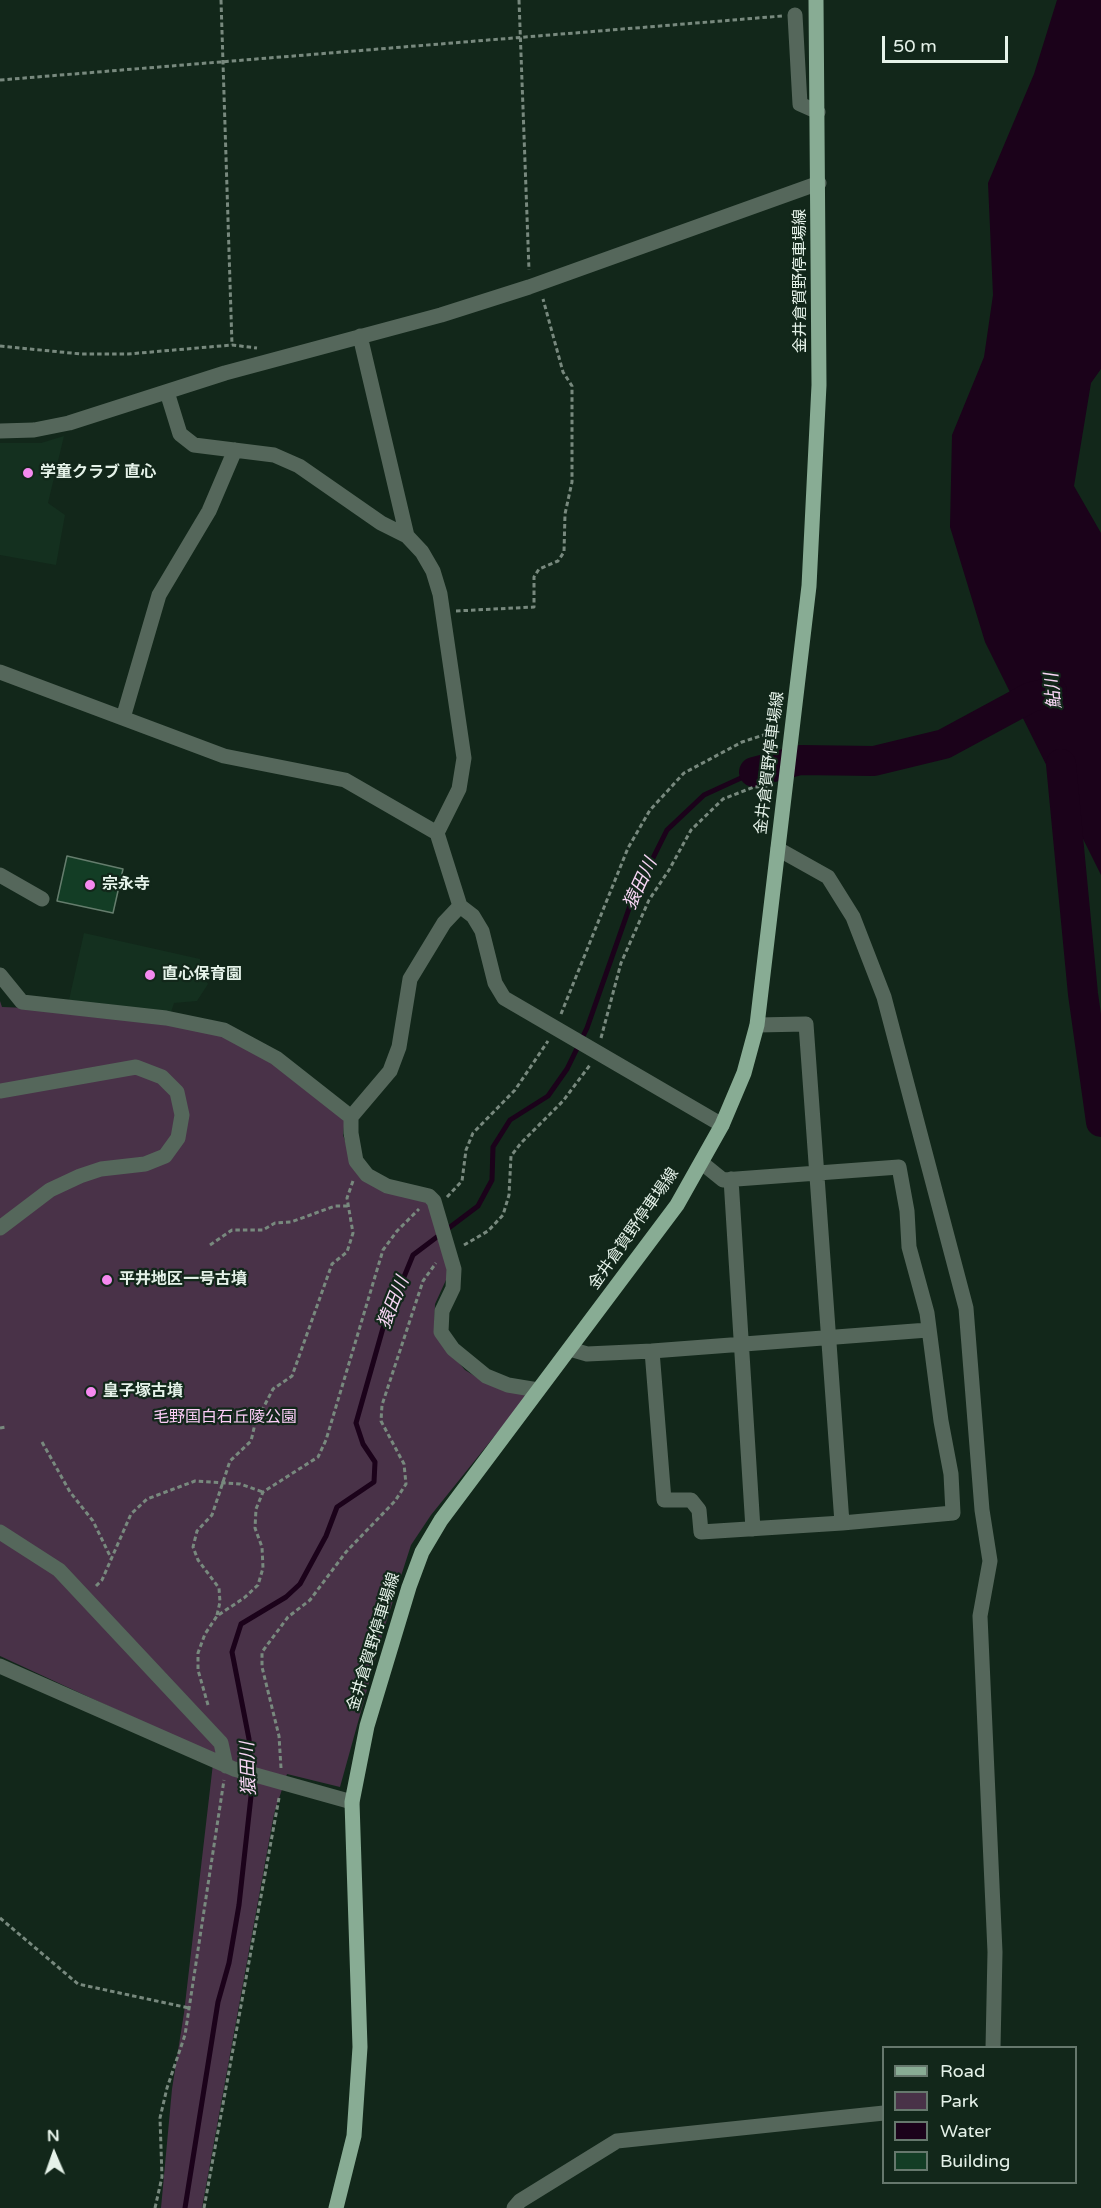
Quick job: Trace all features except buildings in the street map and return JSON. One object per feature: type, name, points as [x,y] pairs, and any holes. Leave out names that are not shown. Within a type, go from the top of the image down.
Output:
[{"type":"main road","name":"金井倉賀野停車場線","points":[[336,2208],[354,2136],[360,2047],[352,1802],[358,1763],[378,1685],[422,1552],[441,1520],[677,1205],[722,1125],[744,1073],[757,1025],[811,562],[819,385],[816,0]]},
{"type":"street","points":[[795,15],[801,104],[818,112]]},
{"type":"street","points":[[0,431],[34,430],[69,423],[167,392],[441,315],[534,285],[819,183]]},
{"type":"street","points":[[360,336],[407,536]]},
{"type":"street","points":[[167,392],[180,434],[194,445],[274,455],[299,466],[381,522],[407,536],[422,552],[433,571],[442,612],[464,758],[459,789],[437,832]]},
{"type":"street","points":[[123,718],[159,595],[209,512],[235,450]]},
{"type":"street","points":[[0,672],[224,756],[345,780],[437,832],[460,906],[472,916],[482,931],[495,983],[504,998],[722,1125]]},
{"type":"street","points":[[778,849],[828,877],[853,917],[884,997],[966,1308],[982,1509],[990,1561],[980,1616],[995,1952],[993,2046]]},
{"type":"street","points":[[0,875],[42,898]]},
{"type":"street","points":[[460,906],[444,923],[410,979],[399,1047],[390,1071],[351,1117],[351,1133],[358,1163],[367,1175],[387,1186],[429,1196],[434,1201],[454,1269],[453,1288],[442,1311],[441,1332],[453,1348],[486,1376],[508,1385],[538,1390]]},
{"type":"street","points":[[0,975],[22,1002],[166,1018],[224,1030],[276,1058],[351,1117]]},
{"type":"street","points":[[757,1025],[806,1024],[842,1523]]},
{"type":"street","points":[[0,1091],[135,1068],[162,1077],[177,1092],[182,1115],[178,1138],[165,1156],[145,1164],[101,1169],[80,1176],[50,1190],[0,1228]]},
{"type":"street","points":[[652,1351],[664,1500],[691,1500],[699,1510],[701,1532],[953,1513],[951,1474],[927,1313],[909,1247],[907,1210],[899,1167],[723,1180],[702,1163]]},
{"type":"street","points":[[730,1179],[753,1529]]},
{"type":"street","points":[[570,1349],[587,1354],[652,1351],[928,1330]]},
{"type":"street","points":[[0,1532],[59,1570],[221,1743],[230,1768]]},
{"type":"street","points":[[0,1666],[230,1768],[352,1802]]},
{"type":"street","points":[[518,2206],[616,2141],[882,2113]]},
{"type":"path","points":[[0,346],[81,354],[128,354],[232,345],[221,0]]},
{"type":"path","points":[[442,612],[534,607],[534,577],[538,569],[558,561],[564,552],[565,514],[572,482],[572,386],[563,372],[534,285],[519,0]]},
{"type":"path","points":[[0,80],[795,15]]},
{"type":"path","points":[[217,1616],[244,1598],[258,1585],[263,1568],[262,1547],[255,1528],[256,1509],[263,1492],[318,1458],[383,1250],[417,1211],[434,1201],[449,1196],[462,1181],[465,1150],[473,1133],[515,1090],[555,1029],[628,848],[650,810],[684,773],[742,742],[791,733]]},
{"type":"path","points":[[204,2208],[278,1783],[279,1736],[262,1667],[262,1652],[288,1617],[310,1600],[346,1552],[395,1501],[406,1484],[404,1464],[381,1421],[382,1405],[423,1281],[449,1250],[472,1242],[503,1215],[509,1195],[512,1156],[521,1143],[562,1101],[599,1054],[621,963],[649,900],[691,830],[723,799],[754,787],[785,782]]},
{"type":"path","points":[[210,1712],[198,1670],[198,1653],[205,1634],[217,1616],[220,1602],[219,1588],[198,1560],[193,1547],[197,1531],[212,1515],[230,1461],[251,1441],[255,1425],[273,1389],[292,1376],[332,1264],[347,1252],[353,1233],[347,1198],[358,1163]]},
{"type":"path","points":[[210,1245],[232,1230],[263,1230],[275,1223],[291,1222],[335,1206],[349,1206]]},
{"type":"path","points":[[0,1428],[6,1427]]},
{"type":"path","points":[[42,1442],[70,1492],[93,1521],[111,1558]]},
{"type":"path","points":[[85,1597],[102,1580],[131,1514],[147,1499],[195,1480],[222,1482],[263,1492]]},
{"type":"path","points":[[155,2208],[162,2177],[160,2118],[167,2088],[185,2036],[230,1768]]},
{"type":"path","points":[[0,1918],[78,1984],[189,2008]]},
{"type":"shaded area","name":"学童クラブ 直心","points":[[64,436],[48,503],[65,515],[56,565],[0,555],[0,443],[41,443]]},
{"type":"shaded area","points":[[84,933],[200,959],[201,975],[208,984],[197,1001],[174,1003],[170,1015],[69,1000]]},
{"type":"green space","name":"毛野国白石丘陵公園","points":[[0,1001],[2,1007],[80,1010],[224,1034],[274,1062],[345,1118],[343,1135],[353,1164],[431,1203],[451,1269],[435,1304],[434,1334],[465,1370],[481,1380],[530,1392],[431,1515],[411,1545],[383,1632],[340,1787],[287,1774],[274,1814],[202,2208],[161,2208],[172,2089],[184,2013],[214,1755],[0,1656]]},
{"type":"water","points":[[1057,0],[1101,0],[1101,369],[1091,383],[1074,486],[1101,533],[1101,875],[985,642],[950,527],[952,435],[984,357],[993,295],[988,183],[1034,74]]},
{"type":"waterway","name":"猿田川","points":[[754,772],[800,760],[874,761],[944,744],[1031,697],[1052,692]]},
{"type":"waterway","name":"鮎川","points":[[1061,764],[1083,994],[1101,1122]]},
{"type":"waterway","name":"猿田川","points":[[185,2208],[218,2002],[229,1963],[239,1905],[252,1787],[249,1739],[232,1652],[241,1624],[286,1597],[300,1584],[326,1536],[337,1507],[374,1482],[375,1462],[363,1444],[356,1423],[383,1328],[413,1255],[478,1206],[492,1180],[493,1147],[510,1120],[548,1096],[567,1069],[587,1028],[632,900],[667,830],[704,795],[754,772]]},
{"type":"place","name":"学童クラブ 直心","points":[[28,473]]},
{"type":"place","name":"宗永寺","points":[[90,885]]},
{"type":"place","name":"直心保育園","points":[[150,975]]},
{"type":"place","name":"平井地区一号古墳","points":[[107,1280]]},
{"type":"place","name":"皇子塚古墳","points":[[91,1392]]}]
